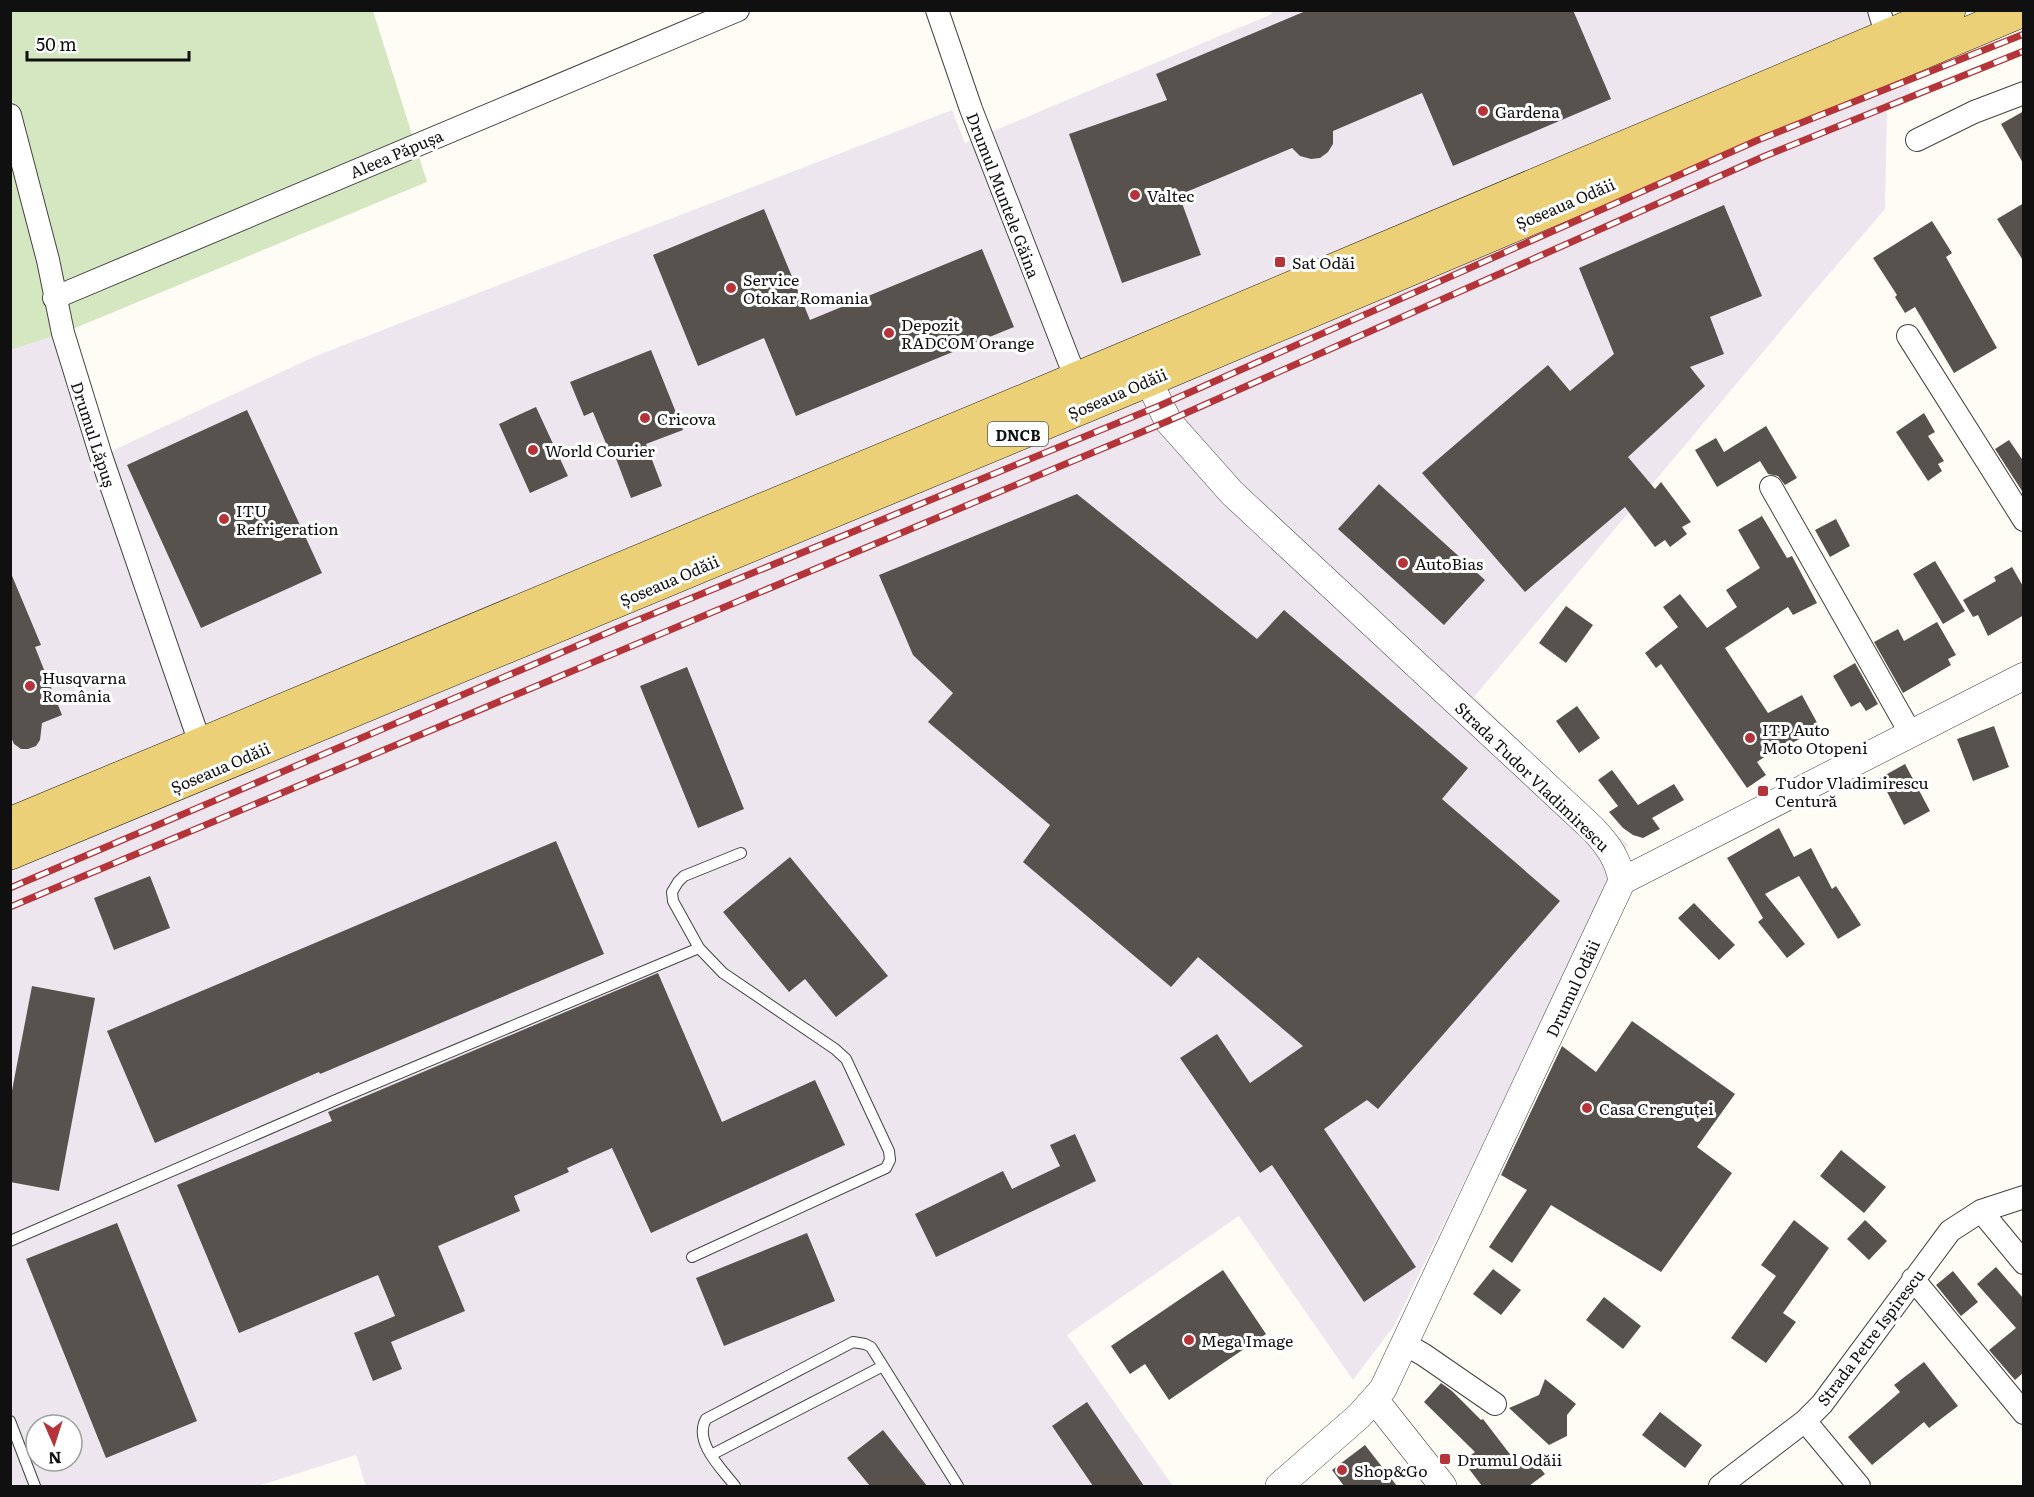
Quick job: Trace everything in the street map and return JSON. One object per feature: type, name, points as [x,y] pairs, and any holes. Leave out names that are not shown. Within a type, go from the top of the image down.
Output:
[{"type":"main road","name":"Șoseaua Odăii","points":[[10,824],[1076,379],[1883,24],[1949,10]]},
{"type":"main road","name":"Șoseaua Odăii","points":[[10,853],[1148,380],[2023,10]]},
{"type":"street","name":"Aleea Păpușa","points":[[54,298],[738,10]]},
{"type":"street","name":"Drumul Muntele Găina","points":[[937,10],[970,109],[1076,379]]},
{"type":"street","points":[[1917,140],[1974,112],[2024,93]]},
{"type":"street","name":"Drumul Lăpuș","points":[[10,116],[48,260],[63,333],[101,456],[201,746]]},
{"type":"street","points":[[1908,336],[2024,520]]},
{"type":"street","name":"Strada Tudor Vladimirescu","points":[[1148,380],[1168,421],[1232,494],[1593,829],[1614,854],[1622,881]]},
{"type":"street","points":[[1771,487],[1911,734]]},
{"type":"street","points":[[1622,881],[2024,676]]},
{"type":"street","name":"Drumul Odăii","points":[[1279,1486],[1375,1400],[1383,1389],[1622,881]]},
{"type":"street","name":"Strada Petre Ispirescu","points":[[1720,1486],[1805,1421],[1822,1404],[1950,1231],[1981,1211],[2024,1197]]},
{"type":"street","points":[[1981,1211],[2024,1263]]},
{"type":"street","points":[[1914,1279],[2024,1413]]},
{"type":"street","points":[[1405,1344],[1495,1404]]},
{"type":"street","points":[[1375,1400],[1443,1486]]},
{"type":"street","points":[[1805,1421],[1859,1486]]},
{"type":"lane","points":[[693,1257],[886,1168],[890,1160],[889,1151],[846,1059],[835,1049],[723,973],[699,948],[673,901],[672,892],[684,876],[741,853]]},
{"type":"lane","points":[[10,1241],[327,1104],[699,948]]},
{"type":"lane","points":[[735,1486],[707,1449],[702,1434],[706,1419],[853,1342],[872,1347],[958,1486]]},
{"type":"lane","points":[[711,1455],[883,1366]]},
{"type":"lane","points":[[10,1422],[35,1486]]},
{"type":"shaded area","points":[[1271,11],[1886,11],[1912,97],[1887,108],[1885,209],[1474,697],[1628,845],[1394,1326],[1353,1380],[1239,1216],[1067,1335],[1173,1486],[366,1486],[356,1455],[258,1486],[11,1486],[11,350],[63,333],[101,456],[318,355],[952,110],[965,143],[1272,14]]},
{"type":"green space","points":[[11,11],[373,11],[427,182],[63,333],[11,350]]},
{"type":"building","points":[[1308,10],[1573,10],[1611,99],[1453,166],[1422,93],[1333,131],[1333,144],[1320,158],[1311,159],[1300,156],[1292,148],[1179,195],[1201,255],[1122,283],[1069,134],[1167,100],[1156,74]]},
{"type":"building","points":[[2024,111],[2024,165],[2001,124]]},
{"type":"building","points":[[2024,203],[2024,262],[1997,219]]},
{"type":"building","points":[[1724,205],[1762,296],[1710,317],[1724,354],[1690,367],[1705,386],[1628,457],[1655,489],[1661,482],[1691,522],[1682,527],[1687,534],[1670,547],[1665,540],[1655,547],[1625,507],[1525,592],[1422,473],[1548,365],[1570,391],[1614,354],[1579,268]]},
{"type":"building","points":[[764,209],[810,320],[982,249],[1014,327],[796,416],[764,338],[698,366],[653,255]]},
{"type":"building","points":[[1932,221],[1952,253],[1946,257],[1997,348],[1954,373],[1915,307],[1905,313],[1895,297],[1897,295],[1873,258]]},
{"type":"building","points":[[651,350],[683,430],[646,444],[662,486],[631,498],[615,456],[612,458],[593,412],[584,416],[570,382]]},
{"type":"building","name":"World Courier","points":[[536,407],[568,476],[530,493],[499,424]]},
{"type":"building","name":"ITU Refrigeration","points":[[247,410],[322,573],[201,628],[127,465]]},
{"type":"building","points":[[1924,413],[1935,432],[1928,436],[1944,461],[1938,464],[1942,471],[1928,481],[1896,432]]},
{"type":"building","points":[[1766,426],[1797,478],[1785,485],[1778,476],[1768,474],[1760,461],[1717,487],[1695,450],[1716,438],[1724,452]]},
{"type":"building","points":[[2009,440],[2024,462],[2024,494],[1995,449]]},
{"type":"building","points":[[1379,484],[1485,580],[1444,625],[1338,529]]},
{"type":"building","points":[[1077,494],[1257,639],[1284,610],[1468,768],[1442,799],[1560,901],[1378,1109],[1367,1100],[1324,1129],[1416,1267],[1364,1302],[1272,1165],[1260,1173],[1180,1058],[1217,1034],[1250,1083],[1303,1046],[1198,957],[1171,987],[1023,862],[1050,825],[928,722],[953,693],[913,655],[879,575]]},
{"type":"building","points":[[1762,516],[1787,558],[1792,556],[1817,603],[1793,615],[1788,607],[1725,648],[1768,713],[1802,695],[1820,728],[1790,744],[1788,741],[1757,762],[1766,775],[1747,788],[1661,664],[1656,668],[1645,653],[1678,627],[1663,607],[1680,594],[1707,628],[1737,607],[1726,590],[1760,568],[1738,530]]},
{"type":"building","points":[[1836,519],[1850,546],[1830,557],[1815,530]]},
{"type":"building","points":[[1935,561],[1965,611],[1943,624],[1913,574]]},
{"type":"building","points":[[2012,567],[2024,588],[2024,615],[1988,636],[1978,615],[1973,617],[1963,600],[1996,581],[1994,577]]},
{"type":"building","name":"Husqvarna România","points":[[10,571],[41,645],[35,647],[62,715],[42,723],[40,740],[36,746],[28,749],[21,749],[14,744],[10,735]]},
{"type":"building","points":[[1566,606],[1593,625],[1566,663],[1539,643]]},
{"type":"building","points":[[1937,622],[1956,655],[1948,659],[1951,665],[1903,693],[1874,642],[1898,629],[1904,641]]},
{"type":"building","points":[[1855,663],[1878,704],[1866,711],[1860,702],[1851,707],[1833,676]]},
{"type":"building","points":[[687,667],[744,809],[698,828],[640,686]]},
{"type":"building","points":[[1577,706],[1600,738],[1579,753],[1556,721]]},
{"type":"building","points":[[1994,726],[2009,767],[1973,781],[1957,739]]},
{"type":"building","points":[[1905,764],[1930,811],[1904,825],[1880,778]]},
{"type":"building","points":[[1612,770],[1638,805],[1674,784],[1684,800],[1652,818],[1660,829],[1643,838],[1633,835],[1623,828],[1609,812],[1618,806],[1598,780]]},
{"type":"building","points":[[1779,828],[1794,857],[1811,848],[1832,889],[1836,886],[1861,925],[1838,939],[1799,876],[1765,894],[1805,944],[1787,958],[1758,922],[1763,918],[1727,858]]},
{"type":"building","points":[[556,841],[604,954],[320,1074],[319,1072],[155,1143],[107,1031]]},
{"type":"building","points":[[790,857],[888,976],[836,1017],[805,979],[789,992],[723,912]]},
{"type":"building","points":[[150,876],[170,928],[114,950],[94,898]]},
{"type":"building","points":[[1694,903],[1735,945],[1719,960],[1678,918]]},
{"type":"building","points":[[658,973],[722,1122],[815,1080],[845,1145],[651,1233],[612,1148],[567,1168],[569,1172],[514,1196],[520,1211],[438,1246],[465,1311],[391,1342],[402,1369],[373,1381],[354,1333],[395,1316],[378,1275],[239,1333],[177,1185],[332,1121],[328,1112]]},
{"type":"building","points":[[32,986],[95,998],[59,1191],[10,1182],[10,1101]]},
{"type":"building","name":"Casa Crenguței","points":[[1632,1021],[1735,1094],[1697,1147],[1732,1173],[1661,1272],[1551,1205],[1512,1263],[1489,1247],[1527,1190],[1501,1175],[1562,1046],[1596,1072]]},
{"type":"building","points":[[1075,1134],[1096,1181],[936,1257],[915,1214],[1003,1171],[1012,1189],[1060,1166],[1050,1145]]},
{"type":"building","points":[[1841,1150],[1886,1187],[1864,1213],[1820,1176]]},
{"type":"building","points":[[1794,1220],[1829,1248],[1783,1313],[1796,1322],[1766,1363],[1731,1338],[1776,1276],[1761,1265]]},
{"type":"building","points":[[1865,1220],[1887,1241],[1869,1260],[1847,1239]]},
{"type":"building","points":[[117,1223],[197,1421],[106,1458],[26,1259]]},
{"type":"building","points":[[807,1233],[835,1301],[724,1346],[696,1278]]},
{"type":"building","points":[[1996,1267],[2024,1299],[2023,1373],[2015,1380],[1989,1350],[2016,1328],[1977,1284]]},
{"type":"building","points":[[1493,1269],[1521,1290],[1501,1315],[1473,1294]]},
{"type":"building","name":"Mega Image","points":[[1223,1270],[1266,1334],[1169,1400],[1145,1364],[1130,1374],[1111,1346]]},
{"type":"building","points":[[1953,1271],[1978,1302],[1961,1316],[1936,1285]]},
{"type":"building","points":[[1604,1297],[1641,1326],[1623,1349],[1586,1320]]},
{"type":"building","points":[[1924,1362],[1958,1406],[1929,1428],[1924,1422],[1872,1465],[1848,1437],[1900,1392],[1894,1385]]},
{"type":"building","points":[[1545,1379],[1576,1404],[1567,1415],[1567,1436],[1549,1445],[1509,1408],[1539,1395]]},
{"type":"building","points":[[1441,1383],[1481,1420],[1483,1419],[1519,1466],[1531,1457],[1545,1474],[1529,1486],[1482,1486],[1463,1461],[1475,1452],[1424,1402]]},
{"type":"building","points":[[1087,1402],[1144,1486],[1093,1486],[1052,1426]]},
{"type":"building","points":[[1660,1412],[1702,1445],[1685,1468],[1642,1435]]},
{"type":"building","points":[[883,1430],[927,1486],[870,1486],[847,1458]]},
{"type":"building","points":[[1365,1445],[1397,1486],[1344,1486],[1332,1470]]},
{"type":"railway","points":[[10,888],[626,625],[1159,406],[1758,140],[2024,34]]},
{"type":"railway","points":[[10,907],[1168,421],[1765,156],[2024,51]]},
{"type":"place","name":"Gardena","points":[[1483,111]]},
{"type":"place","name":"Valtec","points":[[1135,195]]},
{"type":"place","name":"Sat Odăi","points":[[1280,262]]},
{"type":"place","name":"Service Otokar Romania","points":[[731,288]]},
{"type":"place","name":"Depozit RADCOM Orange","points":[[889,333]]},
{"type":"place","name":"Cricova","points":[[645,418]]},
{"type":"place","name":"World Courier","points":[[533,450]]},
{"type":"place","name":"ITU Refrigeration","points":[[224,519]]},
{"type":"place","name":"AutoBias","points":[[1403,563]]},
{"type":"place","name":"Husqvarna România","points":[[30,686]]},
{"type":"place","name":"ITP Auto Moto Otopeni","points":[[1750,738]]},
{"type":"place","name":"Tudor Vladimirescu Centură","points":[[1763,791]]},
{"type":"place","name":"Casa Crenguței","points":[[1587,1108]]},
{"type":"place","name":"Mega Image","points":[[1189,1340]]},
{"type":"place","name":"Drumul Odăii","points":[[1445,1459]]},
{"type":"place","name":"Shop&Go","points":[[1342,1470]]}]
